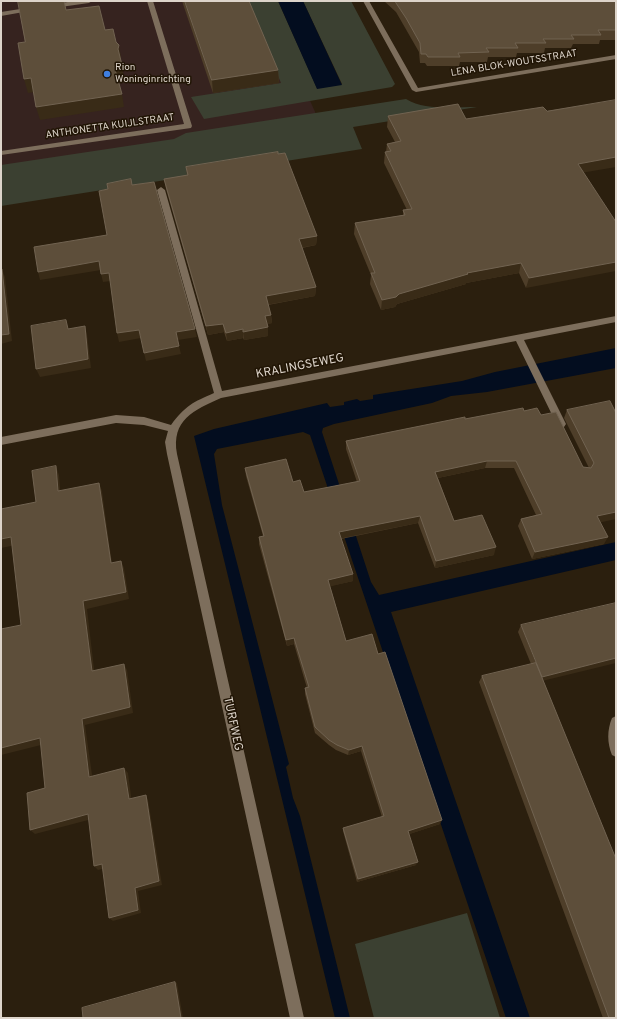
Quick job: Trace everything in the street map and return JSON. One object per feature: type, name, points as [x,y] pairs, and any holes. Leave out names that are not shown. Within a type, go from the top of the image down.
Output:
[{"type":"street","points":[[45,8],[89,1]]},
{"type":"street","name":"ANTHONETTA KUIJLSTRAAT","points":[[1,153],[188,126],[150,1]]},
{"type":"street","name":"LENA BLOK-WOUTSSTRAAT","points":[[366,1],[416,90],[616,57]]},
{"type":"street","points":[[1,14],[38,8]]},
{"type":"street","points":[[161,190],[219,395]]},
{"type":"street","name":"KRALINGSEWEG","points":[[173,429],[184,413],[219,395],[616,319]]},
{"type":"street","points":[[518,337],[564,430]]},
{"type":"street","points":[[1,441],[116,419],[144,420],[173,429]]},
{"type":"street","name":"TURFWEG","points":[[173,429],[170,442],[172,454],[297,1018]]},
{"type":"street","points":[[616,723],[613,744],[616,751]]},
{"type":"shaded area","points":[[1,1],[265,1],[321,125],[1,170]]},
{"type":"green space","points":[[248,1],[278,1],[317,88],[342,84],[303,1],[351,1],[395,84],[392,87],[204,119],[191,97],[281,83]]},
{"type":"green space","points":[[406,99],[414,103],[431,107],[477,107],[353,127],[362,149],[1,206],[1,165],[174,139],[186,133]]},
{"type":"green space","points":[[467,913],[500,1018],[374,1018],[355,944]]},
{"type":"water","points":[[278,1],[303,1],[342,85],[317,89]]},
{"type":"water","points":[[616,348],[616,368],[487,392],[451,396],[432,403],[334,424],[323,428],[322,432],[371,582],[379,595],[616,542],[616,560],[391,612],[530,1018],[506,1018],[310,435],[303,432],[217,449],[214,454],[222,505],[289,764],[286,767],[293,798],[300,816],[350,1018],[335,1018],[194,436],[214,429],[327,403],[330,407],[344,405],[344,402],[357,399],[360,401],[373,399],[373,395],[462,381],[495,372]]},
{"type":"building","points":[[18,1],[64,1],[66,10],[99,6],[105,30],[113,29],[116,42],[119,45],[118,49],[122,65],[114,66],[122,94],[36,107],[31,78],[24,79],[18,43],[25,42]]},
{"type":"building","points":[[185,1],[249,1],[278,70],[212,80]]},
{"type":"building","points":[[395,1],[616,1],[616,30],[598,30],[601,35],[571,35],[574,39],[543,39],[546,43],[515,43],[518,48],[486,48],[489,52],[458,53],[460,57],[428,57],[426,54],[421,54],[420,43]]},
{"type":"building","points":[[616,100],[616,157],[578,164],[616,222],[616,262],[529,278],[521,263],[467,273],[468,274],[382,300],[371,273],[375,273],[355,223],[405,215],[403,210],[412,209],[385,152],[391,151],[387,144],[401,141],[388,116],[458,104],[466,119],[543,107],[547,111]]},
{"type":"building","points":[[278,152],[278,154],[285,153],[317,236],[299,239],[316,287],[266,296],[271,315],[265,316],[268,327],[243,332],[243,329],[226,333],[223,324],[206,326],[164,179],[188,175],[186,167]]},
{"type":"building","points":[[131,179],[132,185],[154,182],[195,329],[176,332],[179,346],[144,353],[139,330],[117,333],[109,273],[101,274],[99,261],[38,272],[34,247],[107,235],[99,191],[108,189],[107,184]]},
{"type":"building","points":[[1,269],[9,334],[1,335]]},
{"type":"building","points":[[66,320],[68,329],[85,326],[88,359],[36,369],[31,326]]},
{"type":"building","points":[[610,401],[616,413],[616,512],[597,516],[608,537],[535,552],[521,519],[542,514],[516,461],[487,461],[435,472],[454,521],[482,515],[496,547],[436,561],[420,516],[339,532],[353,574],[328,580],[346,641],[372,634],[378,654],[385,652],[442,820],[408,831],[418,862],[358,879],[343,828],[384,816],[362,746],[349,750],[329,740],[315,727],[305,688],[309,687],[294,638],[286,640],[259,537],[264,536],[245,468],[286,459],[293,482],[300,480],[304,492],[360,481],[346,441],[465,417],[465,419],[523,408],[524,411],[537,408],[541,415],[556,412],[583,467],[591,468],[594,463],[567,410]]},
{"type":"building","points":[[56,466],[58,491],[99,483],[111,563],[121,561],[126,592],[83,601],[92,671],[124,664],[130,707],[82,719],[89,777],[124,768],[129,799],[146,795],[159,881],[135,888],[138,910],[109,918],[102,864],[94,866],[88,814],[30,830],[27,793],[45,788],[40,738],[1,748],[1,629],[21,625],[11,537],[1,539],[1,509],[36,502],[32,471]]},
{"type":"building","points":[[616,603],[616,658],[542,677],[521,625]]},
{"type":"building","points":[[536,663],[616,859],[616,1018],[609,1018],[482,676]]},
{"type":"building","points":[[175,982],[181,1018],[83,1018],[82,1008]]},
{"type":"place","name":"Rion Woninginrichting","points":[[107,74]]}]
